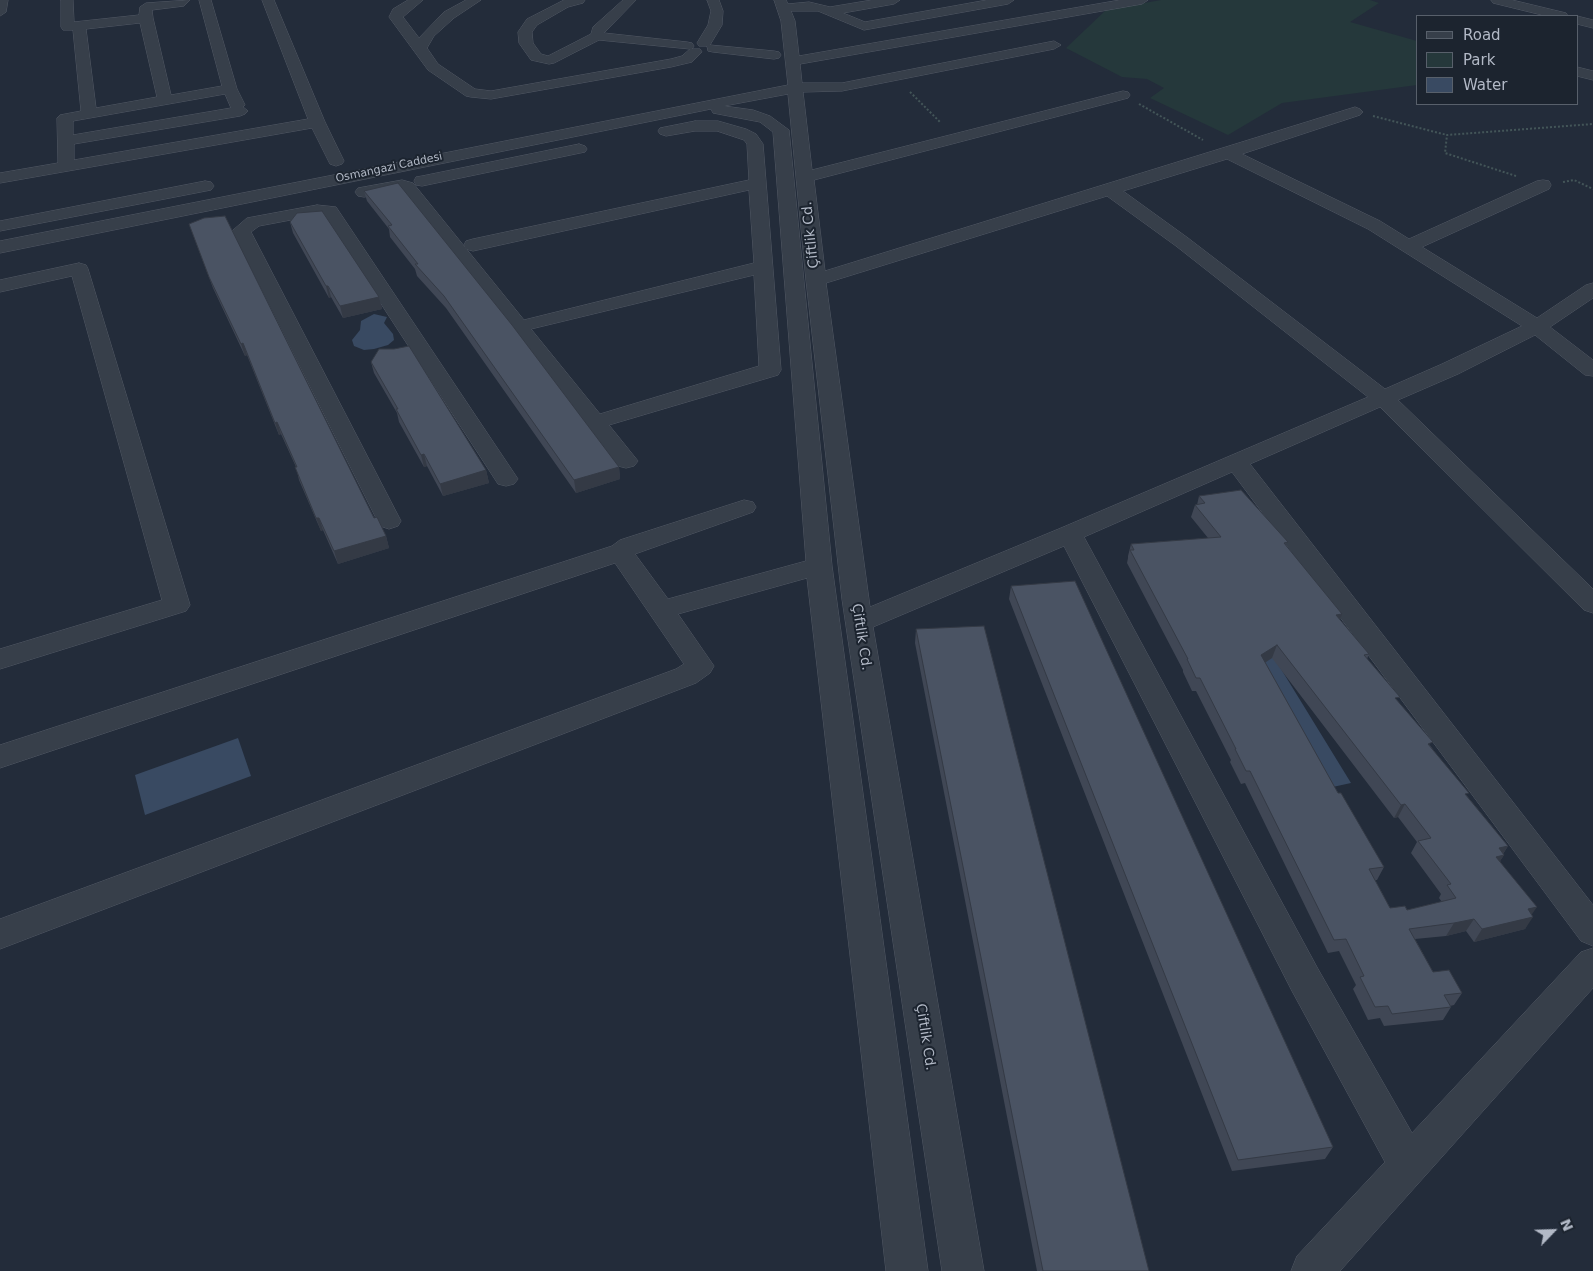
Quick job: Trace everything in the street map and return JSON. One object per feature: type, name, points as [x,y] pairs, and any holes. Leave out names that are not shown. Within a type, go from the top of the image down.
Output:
[{"type":"street","points":[[0,12],[2,0]]},
{"type":"street","points":[[67,0],[68,27],[146,13],[184,0]]},
{"type":"street","points":[[205,0],[230,89],[250,134]]},
{"type":"street","points":[[268,0],[317,122],[336,161]]},
{"type":"street","points":[[417,0],[395,6],[396,16],[433,67],[471,93],[480,95],[687,59],[700,47],[714,25],[717,11],[713,0]]},
{"type":"street","points":[[420,48],[429,34],[449,15],[475,0]]},
{"type":"street","points":[[579,0],[563,4],[532,22],[525,32],[526,43],[536,57],[549,60],[597,36],[700,47],[785,74],[842,87],[1054,45]]},
{"type":"street","points":[[597,36],[598,30],[630,0]]},
{"type":"street","points":[[831,11],[894,0]]},
{"type":"street","points":[[789,3],[831,11],[859,26],[864,26],[1008,0]]},
{"type":"street","points":[[785,74],[1068,13],[1142,0]]},
{"type":"street","points":[[1501,0],[1557,15]]},
{"type":"street","name":"Çiftlik Cd.","points":[[789,3],[781,130],[819,566],[906,1271]]},
{"type":"street","points":[[1046,3],[1068,13]]},
{"type":"street","points":[[130,9],[146,13]]},
{"type":"street","points":[[146,13],[165,100]]},
{"type":"street","points":[[79,26],[88,114]]},
{"type":"street","points":[[1578,72],[1593,76]]},
{"type":"street","name":"Çiftlik Cd.","points":[[785,74],[805,177],[859,622],[963,1271]]},
{"type":"street","name":"Osmangazi Caddesi","points":[[2,247],[660,114],[785,74]]},
{"type":"street","points":[[66,167],[65,118],[230,89]]},
{"type":"street","points":[[805,177],[1123,95]]},
{"type":"street","points":[[660,114],[708,110],[737,111],[765,120],[781,130]]},
{"type":"street","points":[[66,141],[240,111]]},
{"type":"street","points":[[816,280],[1228,154],[1355,112]]},
{"type":"street","points":[[2,178],[317,122]]},
{"type":"street","points":[[301,125],[308,140]]},
{"type":"street","points":[[606,419],[770,370],[755,144],[750,137],[740,132],[718,126],[701,126],[651,134]]},
{"type":"street","points":[[422,181],[594,146]]},
{"type":"street","points":[[1228,154],[1374,225],[1536,326],[1593,370]]},
{"type":"street","name":"Osmangazi Caddesi","points":[[319,164],[356,157]]},
{"type":"street","points":[[0,226],[222,183]]},
{"type":"street","points":[[473,245],[757,183]]},
{"type":"street","points":[[307,211],[334,199],[402,185],[407,186],[626,461]]},
{"type":"street","points":[[1409,246],[1543,185]]},
{"type":"street","points":[[284,189],[307,211]]},
{"type":"street","points":[[1110,190],[1190,248],[1382,396],[1593,604]]},
{"type":"street","points":[[255,195],[269,218]]},
{"type":"street","points":[[390,521],[241,231],[253,222],[307,211],[330,211],[506,479]]},
{"type":"street","points":[[761,247],[791,246]]},
{"type":"street","points":[[0,659],[177,605],[79,269],[6,284],[2,247]]},
{"type":"street","points":[[532,323],[762,267]]},
{"type":"street","points":[[859,622],[1070,534],[1382,396],[1450,368],[1549,320],[1593,289]]},
{"type":"street","points":[[1236,462],[1593,932]]},
{"type":"street","points":[[0,757],[621,552],[629,546],[744,507]]},
{"type":"street","points":[[1070,534],[1306,980],[1409,1166]]},
{"type":"street","points":[[0,934],[686,676],[700,666],[621,552]]},
{"type":"street","points":[[661,610],[819,566]]},
{"type":"street","points":[[1312,1271],[1593,963]]},
{"type":"path","points":[[895,76],[955,138]]},
{"type":"path","points":[[1123,95],[1228,154]]},
{"type":"path","points":[[1355,112],[1447,135],[1593,124]]},
{"type":"path","points":[[1445,154],[1447,135]]},
{"type":"green space","points":[[1161,0],[1370,0],[1379,3],[1350,22],[1416,41],[1416,85],[1282,103],[1228,135],[1150,98],[1164,88],[1147,79],[1122,77],[1066,48],[1106,10]]},
{"type":"water","points":[[374,314],[387,317],[384,323],[393,334],[394,340],[388,345],[374,349],[364,350],[354,346],[352,340],[360,330],[361,321]]},
{"type":"water","points":[[1262,638],[1351,783],[1328,788],[1242,641]]},
{"type":"water","points":[[238,738],[251,776],[145,815],[135,775]]},
{"type":"building","points":[[398,183],[512,325],[619,467],[574,480],[444,296],[415,264],[418,264],[388,226],[392,225],[364,191]]},
{"type":"building","points":[[322,211],[379,297],[340,306],[328,286],[326,286],[290,222],[297,213]]},
{"type":"building","points":[[225,216],[374,518],[377,517],[386,536],[334,551],[319,518],[316,518],[295,467],[297,467],[277,422],[275,423],[243,343],[241,344],[209,277],[189,224],[204,218]]},
{"type":"building","points":[[409,346],[486,470],[440,484],[424,454],[421,455],[396,409],[398,409],[371,362],[379,349]]},
{"type":"building","points":[[1241,490],[1288,542],[1284,543],[1342,614],[1336,615],[1369,654],[1364,655],[1400,697],[1395,698],[1433,742],[1428,744],[1469,793],[1465,794],[1508,846],[1499,848],[1504,855],[1496,857],[1537,907],[1528,909],[1533,917],[1482,929],[1474,919],[1409,929],[1433,972],[1449,970],[1462,993],[1444,995],[1451,1007],[1392,1014],[1388,1006],[1375,1007],[1360,977],[1364,976],[1346,939],[1334,940],[1250,771],[1246,771],[1200,678],[1196,678],[1188,659],[1130,550],[1134,550],[1131,544],[1221,537],[1195,505],[1205,503],[1199,496]],"holes":[[[1277,645],[1401,805],[1405,804],[1431,838],[1418,841],[1451,884],[1447,885],[1456,898],[1407,910],[1405,906],[1390,908],[1369,869],[1384,867],[1341,793],[1338,793],[1261,655]]]},
{"type":"building","points":[[1075,581],[1333,1147],[1238,1160],[1011,586]]},
{"type":"building","points":[[984,626],[1149,1271],[1043,1271],[916,629]]}]
